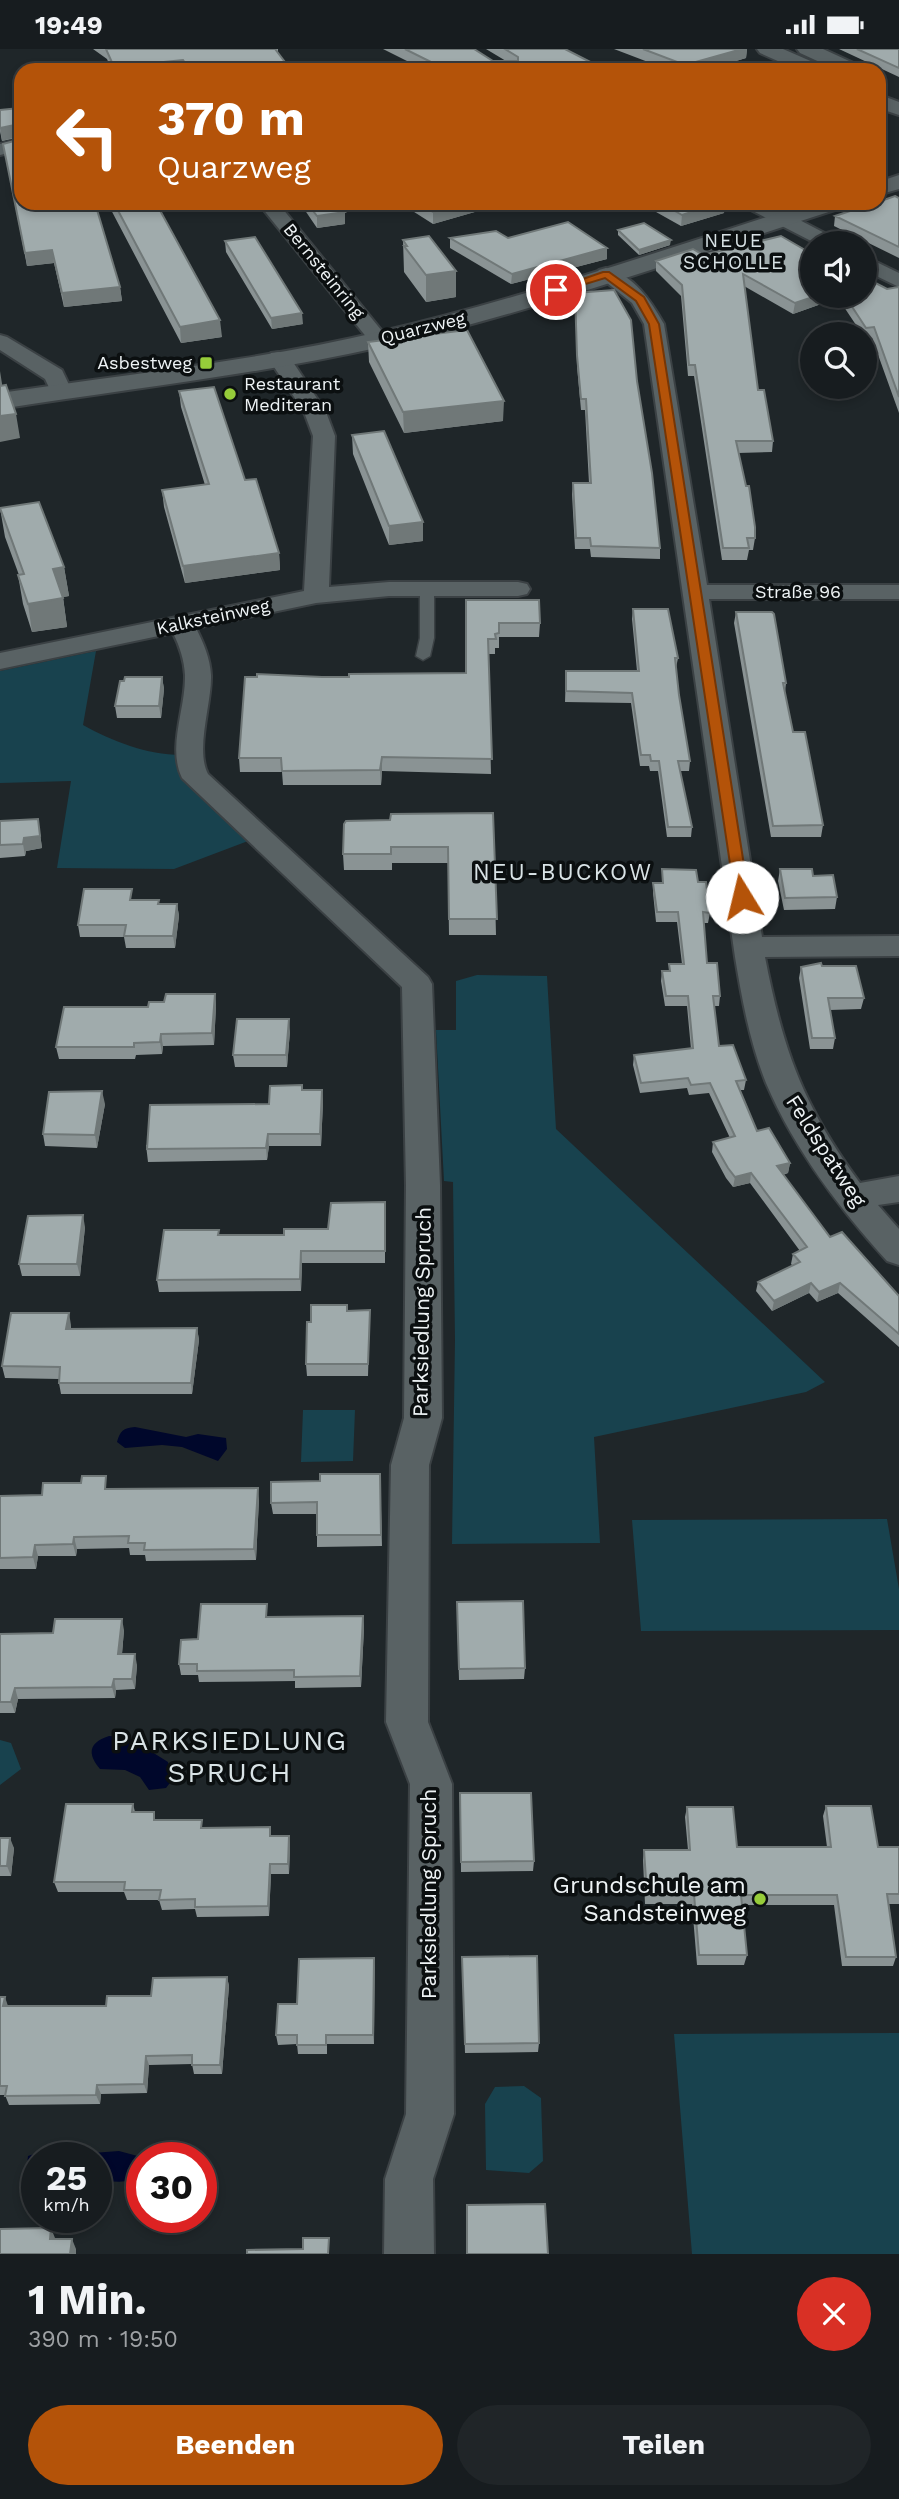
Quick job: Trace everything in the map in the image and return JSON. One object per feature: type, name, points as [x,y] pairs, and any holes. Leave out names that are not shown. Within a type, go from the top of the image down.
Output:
[{"type":"street","points":[[767,49],[799,63]]},
{"type":"street","points":[[807,49],[838,63]]},
{"type":"street","name":"Bernsteinring","points":[[274,210],[379,339]]},
{"type":"street","points":[[765,210],[806,231]]},
{"type":"street","name":"Quarzweg","points":[[0,401],[279,358],[379,339],[480,313],[811,210]]},
{"type":"street","points":[[877,269],[899,281]]},
{"type":"street","name":"Feldspatweg","points":[[606,274],[640,299],[654,324],[764,1023],[783,1084],[810,1135],[853,1197],[899,1252]]},
{"type":"street","points":[[1,343],[54,375],[61,391]]},
{"type":"street","points":[[279,358],[315,412],[324,436],[316,596]]},
{"type":"street","name":"Kalksteinweg","points":[[0,661],[316,596],[345,592],[428,589],[518,589]]},
{"type":"street","name":"Straße 96","points":[[696,591],[899,592]]},
{"type":"street","name":"Parksiedlung Spruch","points":[[181,623],[194,650],[197,669],[190,757],[196,778],[417,984],[423,1185],[423,1418],[410,1465],[407,1722],[431,1784],[430,2114],[409,2179],[409,2254]]},
{"type":"street","points":[[750,947],[899,946]]},
{"type":"street","points":[[853,1197],[899,1189]]},
{"type":"lane","points":[[423,656],[427,638],[428,589]]},
{"type":"shaded area","points":[[96,651],[83,725],[130,746],[155,753],[181,755],[181,769],[185,781],[248,841],[174,869],[57,868],[71,781],[0,783],[0,671]]},
{"type":"shaded area","points":[[477,975],[547,976],[556,1129],[825,1382],[806,1392],[594,1437],[600,1543],[452,1544],[455,1340],[453,1182],[444,1181],[436,1030],[456,1030],[456,981]]},
{"type":"shaded area","points":[[303,1410],[355,1410],[353,1461],[301,1462]]},
{"type":"shaded area","points":[[135,1427],[186,1437],[198,1434],[226,1438],[227,1449],[218,1461],[182,1447],[162,1445],[125,1448],[117,1442],[123,1431]]},
{"type":"shaded area","points":[[887,1519],[899,1589],[899,1630],[641,1631],[632,1520]]},
{"type":"shaded area","points":[[109,1736],[128,1737],[168,1762],[173,1779],[166,1788],[149,1790],[140,1777],[125,1770],[100,1769],[93,1758],[92,1749],[98,1741]]},
{"type":"shaded area","points":[[0,1740],[11,1743],[21,1769],[0,1785]]},
{"type":"shaded area","points":[[899,2033],[899,2254],[692,2254],[674,2034]]},
{"type":"shaded area","points":[[524,2086],[541,2098],[543,2161],[529,2173],[486,2170],[485,2104],[495,2087]]},
{"type":"shaded area","points":[[112,2152],[126,2153],[126,2181],[112,2181]]},
{"type":"building","points":[[106,49],[275,49],[286,63],[185,63],[183,60],[112,63]]},
{"type":"building","points":[[405,49],[474,49],[493,61],[518,61],[518,57],[505,49],[565,49],[592,63],[433,63]]},
{"type":"building","points":[[643,49],[742,49],[692,63],[680,63]]},
{"type":"building","points":[[857,49],[899,49],[899,68]]},
{"type":"building","points":[[14,109],[14,125],[0,128],[0,110]]},
{"type":"building","points":[[14,141],[14,198],[3,144]]},
{"type":"building","points":[[895,196],[899,198],[899,247],[877,236],[877,231],[866,231],[835,216],[853,210],[886,210],[886,199]]},
{"type":"building","points":[[16,210],[97,210],[120,287],[62,293],[52,250],[25,253]]},
{"type":"building","points":[[118,210],[160,210],[220,320],[180,327]]},
{"type":"building","points":[[312,210],[345,212],[317,216]]},
{"type":"building","points":[[673,210],[698,210],[682,215]]},
{"type":"building","points":[[568,222],[607,248],[512,274],[450,238],[496,231],[508,238]]},
{"type":"building","points":[[644,223],[671,240],[639,250],[618,230]]},
{"type":"building","points":[[429,236],[456,271],[426,275],[404,246],[407,246],[403,240]]},
{"type":"building","points":[[781,236],[800,247],[800,301],[795,303],[743,274],[758,390],[764,390],[773,441],[736,441],[746,486],[749,486],[755,527],[755,538],[747,538],[749,548],[723,548],[695,365],[689,365],[682,285],[656,261],[693,249],[703,255]]},
{"type":"building","points":[[255,237],[302,313],[271,318],[225,241]]},
{"type":"building","points":[[877,284],[887,289],[899,287],[899,397],[877,335],[877,322],[862,322],[853,308],[877,308]]},
{"type":"building","points":[[614,290],[631,320],[660,548],[591,546],[590,538],[576,538],[573,483],[591,483],[586,399],[581,399],[577,355],[575,293]]},
{"type":"building","points":[[467,330],[504,401],[403,412],[368,342]]},
{"type":"building","points":[[6,385],[16,414],[0,416],[0,386]]},
{"type":"building","points":[[214,387],[245,480],[256,479],[279,553],[183,566],[162,490],[209,484],[179,391]]},
{"type":"building","points":[[384,431],[423,522],[389,526],[352,435]]},
{"type":"building","points":[[39,502],[64,567],[53,569],[63,598],[28,604],[18,575],[24,574],[0,508]]},
{"type":"building","points":[[466,600],[539,600],[540,623],[499,623],[496,639],[488,639],[492,759],[382,757],[380,770],[282,771],[281,758],[239,758],[245,677],[257,677],[257,674],[349,677],[349,674],[466,673]]},
{"type":"building","points":[[633,609],[668,609],[678,658],[675,658],[679,695],[690,761],[678,761],[692,827],[668,827],[659,761],[651,761],[650,755],[641,755],[632,693],[566,691],[566,671],[639,671]]},
{"type":"building","points":[[736,612],[774,614],[793,732],[805,732],[823,825],[773,826]]},
{"type":"building","points":[[125,677],[162,677],[159,706],[115,706],[120,681],[124,681]]},
{"type":"building","points":[[493,813],[497,919],[449,919],[448,847],[391,847],[391,854],[343,854],[346,821],[390,820],[391,814]]},
{"type":"building","points":[[38,819],[40,836],[24,838],[23,844],[0,845],[0,821]]},
{"type":"building","points":[[662,869],[696,870],[698,882],[706,882],[710,913],[703,912],[707,963],[717,963],[720,996],[713,996],[719,1046],[733,1045],[746,1080],[736,1081],[757,1131],[769,1128],[790,1163],[777,1166],[830,1237],[842,1232],[899,1296],[899,1334],[840,1283],[819,1292],[811,1283],[774,1301],[758,1282],[800,1262],[793,1254],[807,1247],[751,1173],[735,1177],[728,1168],[713,1142],[735,1136],[710,1083],[691,1085],[688,1078],[641,1083],[634,1055],[693,1048],[688,996],[666,996],[662,971],[670,971],[669,964],[684,964],[678,912],[657,912],[653,883],[663,883]]},
{"type":"building","points":[[780,869],[812,869],[813,876],[833,875],[837,897],[785,898]]},
{"type":"building","points":[[84,889],[132,889],[130,900],[159,900],[158,904],[177,904],[173,936],[124,936],[126,925],[78,925]]},
{"type":"building","points":[[821,963],[822,966],[856,966],[864,998],[828,998],[835,1038],[812,1038],[801,967]]},
{"type":"building","points":[[166,994],[215,994],[212,1033],[161,1034],[160,1042],[134,1043],[134,1047],[56,1047],[64,1007],[148,1007],[149,1002],[164,1002]]},
{"type":"building","points":[[237,1019],[289,1019],[286,1055],[233,1055]]},
{"type":"building","points":[[302,1085],[302,1090],[322,1090],[320,1134],[268,1134],[266,1148],[147,1149],[150,1105],[269,1104],[270,1086]]},
{"type":"building","points":[[102,1091],[95,1135],[43,1134],[49,1092]]},
{"type":"building","points":[[385,1202],[385,1251],[301,1251],[300,1279],[157,1280],[164,1230],[219,1230],[218,1235],[284,1235],[284,1229],[328,1229],[331,1203]]},
{"type":"building","points":[[83,1215],[77,1264],[19,1264],[28,1216]]},
{"type":"building","points":[[311,1305],[347,1305],[347,1311],[370,1310],[368,1364],[306,1364],[307,1322],[311,1322]]},
{"type":"building","points":[[11,1313],[69,1313],[66,1329],[197,1328],[191,1383],[59,1383],[60,1367],[2,1366]]},
{"type":"building","points":[[320,1474],[380,1474],[381,1535],[317,1535],[317,1502],[271,1503],[271,1482],[320,1481]]},
{"type":"building","points":[[82,1476],[106,1476],[105,1489],[258,1488],[254,1549],[144,1550],[145,1543],[128,1543],[129,1536],[74,1537],[73,1544],[35,1545],[33,1557],[0,1558],[0,1496],[42,1495],[43,1483],[81,1483]]},
{"type":"building","points":[[523,1601],[525,1668],[459,1669],[457,1602]]},
{"type":"building","points":[[201,1604],[267,1604],[266,1617],[363,1616],[360,1676],[294,1677],[294,1670],[197,1671],[197,1664],[179,1664],[181,1640],[198,1639]]},
{"type":"building","points":[[55,1619],[122,1619],[118,1654],[135,1654],[132,1679],[114,1679],[112,1687],[15,1688],[11,1702],[0,1702],[0,1634],[53,1633]]},
{"type":"building","points":[[460,1793],[531,1793],[534,1861],[461,1862]]},
{"type":"building","points":[[66,1804],[133,1804],[132,1812],[154,1812],[154,1820],[202,1820],[201,1828],[270,1827],[270,1836],[289,1836],[288,1864],[270,1864],[268,1906],[195,1907],[195,1899],[159,1900],[161,1890],[124,1890],[125,1882],[54,1882]]},
{"type":"building","points":[[826,1806],[871,1806],[878,1847],[899,1847],[899,1894],[887,1894],[896,1957],[846,1957],[837,1895],[741,1895],[747,1955],[699,1955],[694,1894],[647,1894],[644,1850],[690,1850],[687,1807],[733,1807],[737,1847],[831,1847]]},
{"type":"building","points":[[0,1838],[10,1838],[7,1866],[0,1866]]},
{"type":"building","points":[[537,1956],[539,2043],[465,2044],[462,1957]]},
{"type":"building","points":[[374,1958],[373,2035],[326,2035],[326,2045],[297,2045],[297,2035],[276,2035],[278,2004],[297,2004],[299,1959]]},
{"type":"building","points":[[227,1977],[220,2065],[192,2065],[192,2055],[146,2056],[144,2084],[97,2085],[96,2095],[5,2096],[7,2086],[0,2086],[0,1997],[5,1997],[3,2006],[106,2006],[107,1996],[151,1996],[153,1978]]},
{"type":"building","points":[[545,2204],[548,2254],[467,2254],[467,2205]]},
{"type":"building","points":[[0,2229],[21,2229],[21,2233],[51,2233],[50,2239],[72,2239],[70,2254],[0,2254]]},
{"type":"building","points":[[303,2238],[329,2238],[328,2254],[247,2254],[247,2250],[303,2249]]},
{"type":"place","name":"Asbestweg","points":[[206,363]]},
{"type":"place","name":"Restaurant Mediteran","points":[[230,394]]},
{"type":"place","name":"Grundschule am Sandsteinweg","points":[[760,1899]]},
{"type":"district","name":"NEUE SCHOLLE","points":[[734,251]]},
{"type":"district","name":"NEU-BUCKOW","points":[[563,872]]},
{"type":"district","name":"PARKSIEDLUNG SPRUCH","points":[[230,1756]]},
{"type":"route","points":[[556,290],[606,274],[640,299],[654,324],[742,897]]}]
